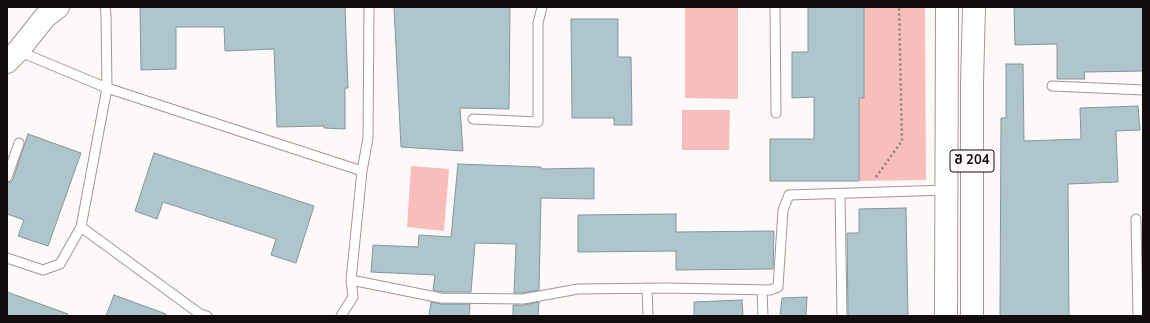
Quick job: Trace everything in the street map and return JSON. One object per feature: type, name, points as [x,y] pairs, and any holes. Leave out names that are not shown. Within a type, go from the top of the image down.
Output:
[{"type":"main road","name":"შ 204","points":[[946,316],[947,7]]},
{"type":"main road","name":"შ 204","points":[[972,316],[972,83],[974,7]]},
{"type":"main road","points":[[12,56],[48,10]]},
{"type":"lane","points":[[7,258],[43,270],[60,264],[80,227],[107,88],[105,7]]},
{"type":"lane","points":[[341,316],[353,297],[351,280],[362,171],[368,138],[369,7]]},
{"type":"lane","points":[[473,119],[538,122],[538,23],[542,7]]},
{"type":"lane","points":[[775,7],[776,113]]},
{"type":"lane","points":[[12,56],[362,171]]},
{"type":"lane","points":[[1052,86],[1143,90]]},
{"type":"lane","points":[[7,177],[19,143]]},
{"type":"lane","points":[[351,280],[441,298],[523,299],[578,289],[647,288],[770,290],[778,287],[783,210],[789,195],[946,190]]},
{"type":"lane","points":[[840,194],[842,316]]},
{"type":"lane","points":[[1136,219],[1138,316]]},
{"type":"lane","points":[[80,227],[200,314],[207,316]]},
{"type":"lane","points":[[647,288],[648,316]]},
{"type":"lane","points":[[762,290],[763,316]]},
{"type":"path","points":[[864,193],[902,141],[899,7]]},
{"type":"shaded area","points":[[685,7],[738,7],[738,99],[685,98]]},
{"type":"shaded area","points":[[864,7],[925,7],[926,180],[859,181],[859,98],[864,98]]},
{"type":"shaded area","points":[[682,110],[730,110],[729,150],[682,150]]},
{"type":"shaded area","points":[[411,166],[449,169],[444,231],[407,227]]},
{"type":"building","points":[[140,7],[345,7],[348,88],[345,88],[345,129],[324,128],[324,126],[277,127],[274,49],[225,51],[224,27],[176,27],[176,69],[141,70]]},
{"type":"building","points":[[394,7],[510,7],[509,109],[460,108],[463,151],[401,147]]},
{"type":"building","points":[[808,7],[864,7],[864,98],[859,98],[859,181],[770,181],[770,139],[814,139],[814,97],[792,98],[792,52],[808,52]]},
{"type":"building","points":[[1014,7],[1143,7],[1143,71],[1084,72],[1085,79],[1057,79],[1057,44],[1015,45]]},
{"type":"building","points":[[571,19],[618,19],[618,57],[631,57],[632,125],[614,125],[614,118],[572,118]]},
{"type":"building","points":[[1006,64],[1023,64],[1024,141],[1081,139],[1080,108],[1138,106],[1140,130],[1116,131],[1118,182],[1068,184],[1069,316],[1000,316],[1001,118],[1006,118]]},
{"type":"building","points":[[28,134],[81,153],[48,246],[18,236],[24,220],[7,214],[7,183],[11,182],[13,179]]},
{"type":"building","points":[[154,153],[314,206],[296,263],[271,255],[276,239],[163,202],[157,219],[135,211]]},
{"type":"building","points":[[458,164],[541,167],[541,169],[594,168],[594,199],[541,198],[539,290],[514,293],[516,244],[475,243],[471,292],[442,292],[433,290],[435,275],[371,272],[373,245],[418,247],[419,235],[451,237]]},
{"type":"building","points":[[906,208],[908,316],[848,316],[847,233],[859,233],[859,209]]},
{"type":"building","points":[[676,214],[676,232],[774,231],[773,269],[676,270],[676,251],[578,252],[578,215]]},
{"type":"building","points":[[7,292],[68,314],[68,316],[7,316]]},
{"type":"building","points":[[114,295],[166,314],[166,316],[106,316]]},
{"type":"building","points":[[807,297],[806,316],[780,316],[782,298]]},
{"type":"building","points":[[742,300],[743,316],[694,316],[694,302]]},
{"type":"building","points":[[431,302],[441,304],[470,304],[469,316],[429,316]]},
{"type":"building","points":[[539,302],[538,316],[513,316],[513,305],[524,305]]}]
